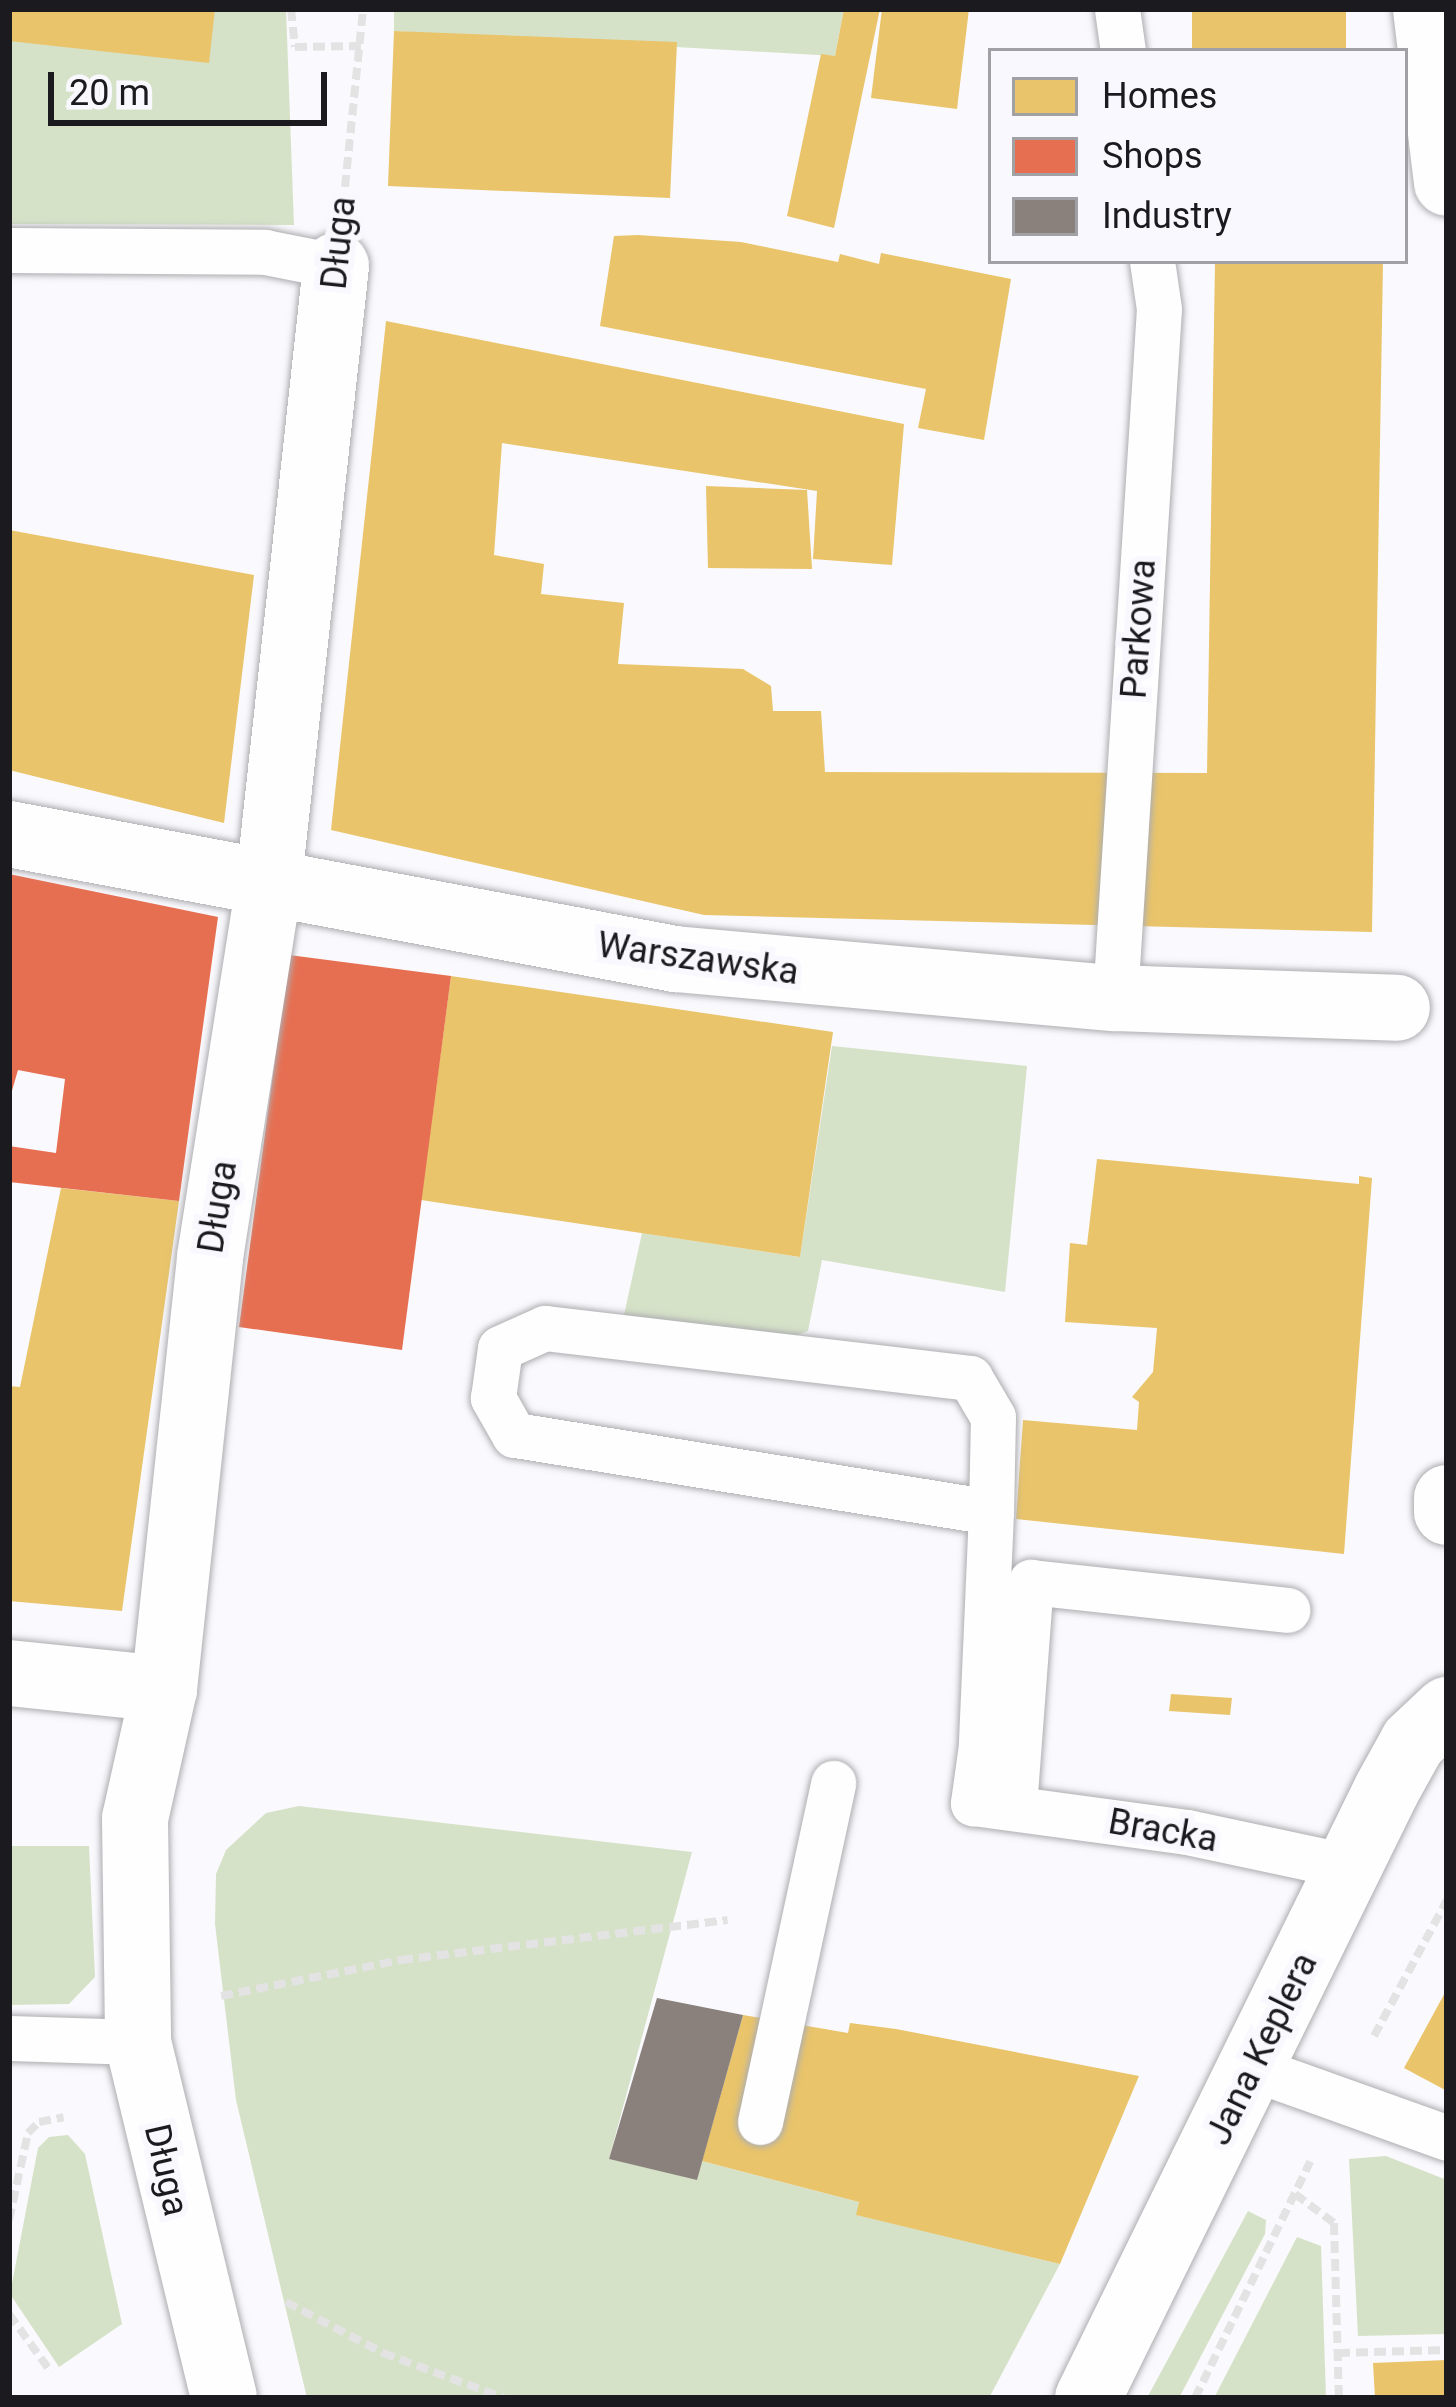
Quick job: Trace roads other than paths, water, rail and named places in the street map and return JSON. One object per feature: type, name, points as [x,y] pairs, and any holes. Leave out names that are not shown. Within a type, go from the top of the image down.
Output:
[{"type":"street","points":[[1426,9],[1447,183]]},
{"type":"street","name":"Długa","points":[[224,2398],[138,2042],[135,1819],[164,1689],[210,1256],[268,889],[336,266]]},
{"type":"street","name":"Warszawska","points":[[9,834],[268,889],[675,959],[1115,998],[1397,1008]]},
{"type":"street","points":[[1447,1498],[1447,1512]]},
{"type":"street","points":[[9,1673],[164,1689]]},
{"type":"street","name":"Jana Keplera","points":[[1088,2398],[1413,1742],[1447,1710]]},
{"type":"lane","points":[[1117,9],[1123,48]]},
{"type":"lane","points":[[9,250],[265,252],[336,266]]},
{"type":"lane","name":"Parkowa","points":[[1115,998],[1159,309],[1152,264]]},
{"type":"lane","points":[[992,1512],[514,1435],[493,1398],[500,1348],[544,1328],[970,1378],[993,1417],[994,1805]]},
{"type":"lane","points":[[994,1805],[1031,1582],[1288,1610]]},
{"type":"lane","points":[[760,2122],[833,1783]]},
{"type":"lane","name":"Bracka","points":[[994,1805],[1351,1868]]},
{"type":"lane","points":[[11,2050],[138,2042]]},
{"type":"lane","points":[[1252,2068],[1447,2138]]}]
